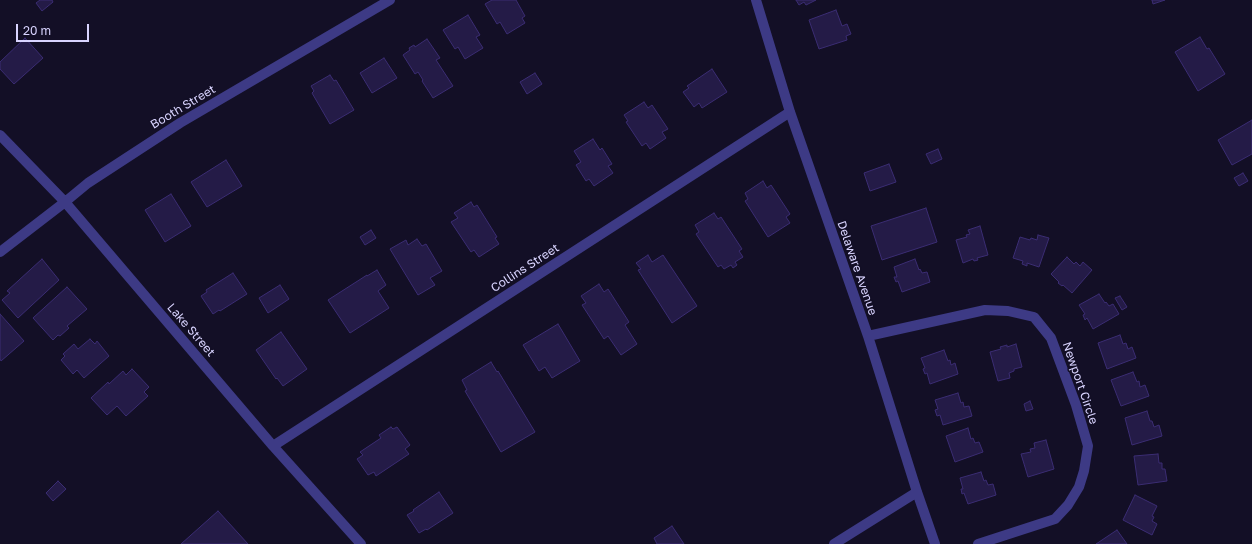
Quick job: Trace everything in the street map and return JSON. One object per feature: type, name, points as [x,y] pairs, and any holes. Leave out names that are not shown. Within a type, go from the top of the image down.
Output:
[{"type":"street","name":"Booth Street","points":[[0,252],[88,183],[180,123],[390,0]]},
{"type":"street","name":"Delaware Avenue","points":[[756,0],[790,112],[868,336],[935,544]]},
{"type":"street","name":"Collins Street","points":[[273,446],[790,112]]},
{"type":"street","name":"Lake Street","points":[[0,134],[65,202],[273,446],[361,544]]},
{"type":"street","name":"Newport Circle","points":[[868,336],[986,310],[1008,311],[1034,317],[1051,338],[1076,405],[1088,446],[1084,471],[1079,487],[1068,505],[1055,520],[978,544]]},
{"type":"street","points":[[834,544],[917,492]]},
{"type":"building","points":[[40,0],[52,0],[53,2],[42,11],[36,3]]},
{"type":"building","points":[[492,0],[516,0],[525,16],[522,18],[525,23],[507,34],[500,22],[497,24],[485,4]]},
{"type":"building","points":[[796,0],[816,0],[806,5],[804,2],[799,5]]},
{"type":"building","points":[[1152,0],[1165,0],[1153,4]]},
{"type":"building","points":[[836,10],[842,26],[847,24],[851,34],[846,36],[847,40],[819,49],[809,20]]},
{"type":"building","points":[[468,15],[480,35],[476,37],[483,48],[465,59],[458,47],[455,49],[443,30]]},
{"type":"building","points":[[1200,37],[1207,49],[1209,48],[1225,74],[1198,91],[1175,52]]},
{"type":"building","points":[[25,38],[43,58],[14,84],[0,69],[0,62]]},
{"type":"building","points":[[427,39],[440,58],[436,60],[453,86],[433,98],[418,72],[415,74],[403,55],[410,50],[409,48],[414,45],[415,47]]},
{"type":"building","points":[[384,58],[397,78],[372,93],[360,73]]},
{"type":"building","points":[[712,69],[727,92],[702,108],[699,103],[694,107],[683,92],[689,88],[687,86]]},
{"type":"building","points":[[535,73],[542,84],[527,94],[520,82]]},
{"type":"building","points":[[330,75],[334,81],[336,80],[354,110],[330,124],[312,93],[314,91],[311,86]]},
{"type":"building","points":[[644,102],[648,108],[652,105],[668,129],[662,132],[666,138],[650,149],[646,143],[642,146],[626,122],[628,121],[624,115]]},
{"type":"building","points":[[1252,120],[1252,154],[1232,165],[1218,140]]},
{"type":"building","points":[[593,139],[600,150],[602,148],[612,164],[608,166],[613,173],[594,186],[589,179],[586,181],[576,165],[581,162],[574,151]]},
{"type":"building","points":[[938,149],[942,159],[931,164],[926,154]]},
{"type":"building","points":[[226,160],[242,186],[207,207],[191,182]]},
{"type":"building","points":[[889,164],[896,182],[870,191],[864,173]]},
{"type":"building","points":[[1243,173],[1248,181],[1239,186],[1234,178]]},
{"type":"building","points":[[763,181],[767,188],[771,185],[790,214],[786,217],[790,223],[768,237],[745,201],[748,199],[745,193]]},
{"type":"building","points":[[171,194],[191,226],[165,242],[145,210]]},
{"type":"building","points":[[471,202],[474,207],[477,205],[497,237],[495,238],[499,244],[479,257],[474,250],[471,252],[451,222],[458,218],[454,213]]},
{"type":"building","points":[[926,208],[937,242],[882,260],[871,226]]},
{"type":"building","points":[[714,213],[718,219],[721,217],[742,249],[739,251],[743,257],[735,262],[737,265],[733,268],[731,265],[724,269],[721,265],[718,267],[696,234],[699,232],[695,225]]},
{"type":"building","points":[[980,226],[988,255],[977,258],[978,260],[974,261],[973,259],[963,263],[956,240],[967,237],[966,235],[970,234],[968,230]]},
{"type":"building","points":[[371,230],[376,238],[365,245],[360,237]]},
{"type":"building","points":[[1038,235],[1049,238],[1039,267],[1027,263],[1027,266],[1022,264],[1023,261],[1013,258],[1020,237],[1030,240],[1031,238],[1037,240]]},
{"type":"building","points":[[417,239],[422,246],[426,244],[442,271],[430,278],[435,285],[418,295],[390,249],[406,240],[408,245]]},
{"type":"building","points":[[648,255],[652,262],[663,255],[697,306],[672,323],[638,270],[641,269],[636,263]]},
{"type":"building","points":[[1067,257],[1074,264],[1076,262],[1080,266],[1083,262],[1092,270],[1072,293],[1063,285],[1062,286],[1058,283],[1059,282],[1051,274]]},
{"type":"building","points":[[42,259],[59,280],[18,318],[2,300],[10,293],[7,291]]},
{"type":"building","points":[[915,259],[919,270],[920,269],[922,273],[927,272],[930,282],[902,292],[898,281],[896,282],[894,277],[897,277],[894,267]]},
{"type":"building","points":[[377,270],[386,285],[378,291],[389,308],[350,333],[328,300]]},
{"type":"building","points":[[233,273],[247,294],[213,314],[201,296],[207,292],[206,290]]},
{"type":"building","points":[[599,284],[604,292],[608,289],[629,322],[625,325],[637,344],[621,355],[608,336],[604,339],[582,305],[586,303],[581,296]]},
{"type":"building","points":[[280,285],[289,299],[268,313],[259,298]]},
{"type":"building","points":[[67,287],[87,309],[67,326],[69,328],[53,340],[33,318]]},
{"type":"building","points":[[1099,294],[1109,306],[1113,304],[1119,314],[1093,329],[1087,318],[1085,320],[1083,315],[1085,314],[1079,305]]},
{"type":"building","points":[[1120,296],[1127,307],[1122,310],[1115,298]]},
{"type":"building","points":[[0,314],[24,341],[1,361],[0,359]]},
{"type":"building","points":[[558,324],[580,361],[552,378],[545,367],[539,371],[523,345]]},
{"type":"building","points":[[281,332],[307,369],[283,386],[277,378],[276,379],[256,350]]},
{"type":"building","points":[[1120,335],[1123,344],[1126,343],[1128,349],[1132,347],[1136,358],[1107,369],[1098,343]]},
{"type":"building","points":[[90,339],[95,344],[97,341],[109,356],[84,378],[77,370],[73,374],[61,360],[65,356],[63,354],[74,344],[78,349]]},
{"type":"building","points":[[1016,344],[1022,367],[1014,369],[1014,371],[1009,373],[1010,378],[998,381],[990,352],[1001,349],[1000,347],[1007,345],[1007,347]]},
{"type":"building","points":[[944,350],[948,361],[950,360],[951,365],[955,363],[958,374],[930,384],[927,373],[925,374],[923,369],[925,368],[921,358]]},
{"type":"building","points":[[491,362],[535,432],[501,452],[465,391],[467,390],[462,380]]},
{"type":"building","points":[[132,369],[149,387],[144,392],[148,396],[126,416],[117,406],[107,415],[91,398],[108,382],[109,384],[123,371],[126,375]]},
{"type":"building","points":[[1133,372],[1137,382],[1139,381],[1140,387],[1145,385],[1149,396],[1121,406],[1111,380]]},
{"type":"building","points":[[958,393],[964,407],[969,406],[972,416],[943,425],[940,415],[937,416],[935,410],[938,409],[935,400]]},
{"type":"building","points":[[1030,401],[1033,409],[1026,411],[1024,404]]},
{"type":"building","points":[[1147,411],[1150,421],[1152,421],[1154,427],[1159,425],[1162,436],[1132,445],[1125,418]]},
{"type":"building","points":[[391,427],[393,429],[397,427],[410,445],[405,449],[409,454],[376,476],[374,472],[368,475],[357,459],[363,455],[360,452],[381,438],[379,435]]},
{"type":"building","points":[[968,428],[971,439],[973,438],[975,443],[979,442],[983,452],[955,462],[946,436]]},
{"type":"building","points":[[1046,440],[1054,469],[1028,477],[1021,454],[1031,452],[1030,449],[1035,448],[1034,443]]},
{"type":"building","points":[[1158,454],[1159,463],[1162,463],[1162,469],[1165,469],[1167,481],[1138,485],[1134,456]]},
{"type":"building","points":[[981,472],[984,481],[986,480],[988,485],[993,484],[996,495],[968,504],[964,493],[962,494],[961,489],[963,489],[960,478]]},
{"type":"building","points":[[58,481],[66,489],[53,501],[46,493]]},
{"type":"building","points":[[439,492],[453,513],[427,530],[426,529],[419,533],[407,515]]},
{"type":"building","points":[[1135,495],[1157,506],[1152,516],[1154,517],[1152,521],[1157,524],[1152,535],[1123,520]]},
{"type":"building","points":[[218,511],[248,544],[181,544]]},
{"type":"building","points":[[672,526],[684,544],[657,544],[654,538]]},
{"type":"building","points":[[1117,530],[1127,544],[1096,544]]}]
